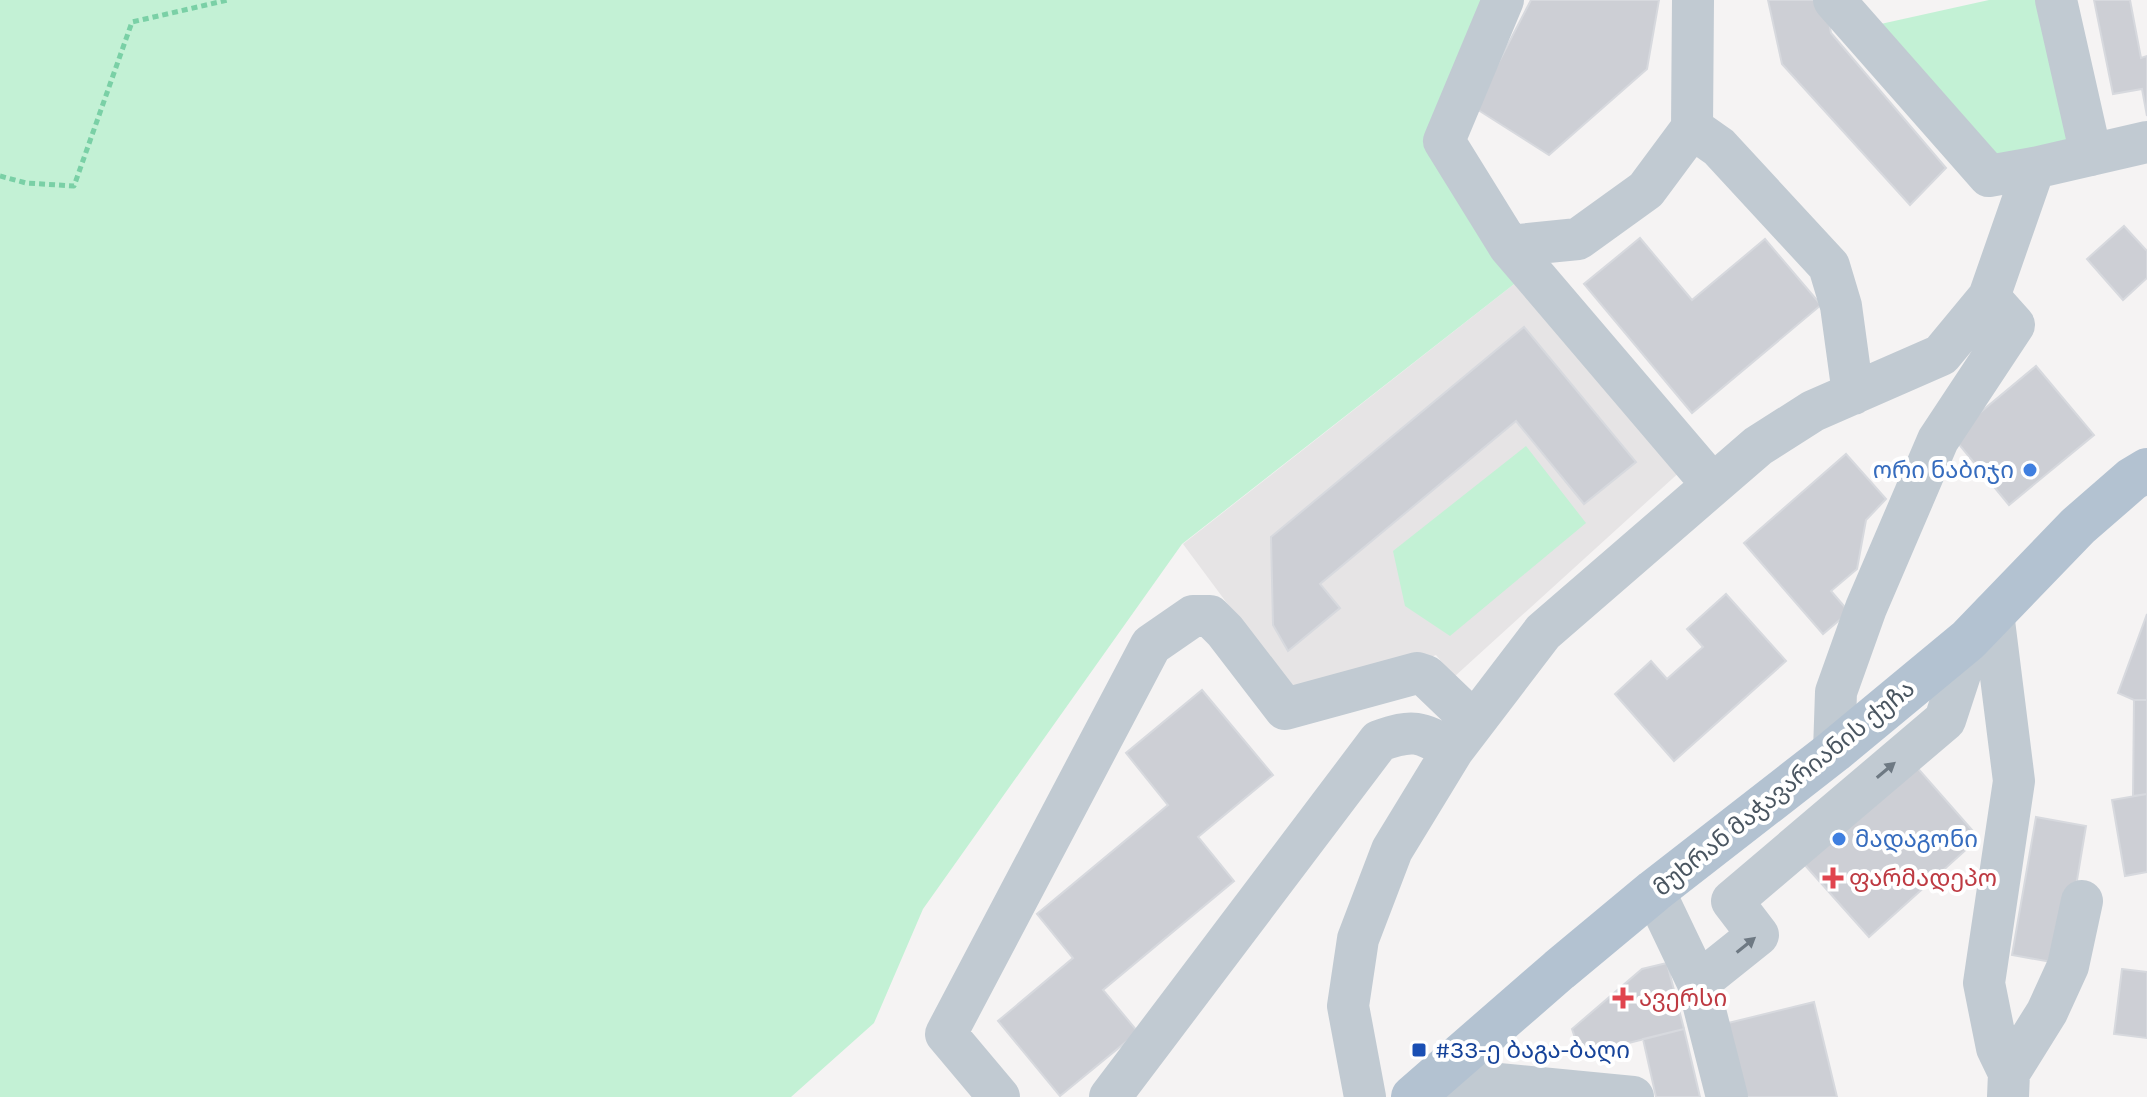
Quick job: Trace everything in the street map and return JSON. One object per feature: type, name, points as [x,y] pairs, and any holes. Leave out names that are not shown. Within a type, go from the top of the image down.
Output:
[{"type":"main road","name":"მუხრან მაჭავარიანის ქუჩა","points":[[1425,1088],[1654,891],[1834,751],[1980,627],[2078,526],[2132,479],[2147,470]]},
{"type":"street","points":[[1503,0],[1444,141],[1509,246],[1712,484]]},
{"type":"street","points":[[1509,246],[1578,239],[1646,190],[1692,128],[1693,0]]},
{"type":"street","points":[[1834,0],[1989,176],[2147,142]]},
{"type":"street","points":[[2056,0],[2091,155]]},
{"type":"street","points":[[1692,128],[1719,147],[1829,266],[1841,306],[1853,394]]},
{"type":"street","points":[[1365,1097],[1348,1006],[1358,939],[1392,850],[1463,736],[1543,632],[1758,446],[1813,411],[1941,355],[1989,297],[2034,168]]},
{"type":"street","points":[[1834,751],[1836,692],[1866,608],[1938,440],[2014,325],[1989,297]]},
{"type":"street","points":[[999,1097],[946,1034],[1151,645],[1193,616],[1210,616],[1285,709],[1417,673],[1426,676],[1463,736]]},
{"type":"street","points":[[1732,901],[1945,720],[1965,659],[1980,627]]},
{"type":"street","points":[[1980,627],[2014,781],[1984,983],[1997,1048],[2009,1085]]},
{"type":"street","points":[[1110,1097],[1379,741],[1406,731],[1428,737],[1463,736]]},
{"type":"street","points":[[1694,861],[1732,901],[1758,935],[1698,983]]},
{"type":"street","points":[[1654,891],[1698,983],[1727,1097]]},
{"type":"street","points":[[2009,1085],[2068,966],[2082,901]]},
{"type":"street","points":[[1425,1088],[1633,1097]]},
{"type":"path","points":[[0,176],[26,183],[74,186],[132,22],[228,0]]},
{"type":"shaded area","points":[[1518,281],[1683,469],[1454,677],[1436,655],[1344,690],[1290,688],[1183,544]]},
{"type":"green space","points":[[0,0],[1483,0],[1440,99],[1518,281],[1182,544],[923,909],[874,1023],[791,1097],[0,1097]]},
{"type":"green space","points":[[1989,0],[2056,0],[2091,155],[1989,176],[1858,29]]},
{"type":"green space","points":[[1526,446],[1586,523],[1450,636],[1405,606],[1393,551]]},
{"type":"building","points":[[1531,0],[1659,0],[1647,69],[1549,155],[1475,108]]},
{"type":"building","points":[[1768,0],[1825,0],[1831,33],[1946,168],[1910,205],[1782,64]]},
{"type":"building","points":[[2094,0],[2130,0],[2141,58],[2147,56],[2147,116],[2142,89],[2113,94]]},
{"type":"building","points":[[2124,226],[2147,251],[2147,278],[2123,300],[2087,259]]},
{"type":"building","points":[[1640,238],[1692,300],[1765,239],[1821,305],[1692,413],[1584,284]]},
{"type":"building","points":[[1524,327],[1636,462],[1584,504],[1516,421],[1320,584],[1340,608],[1288,651],[1273,625],[1271,537]]},
{"type":"building","points":[[2036,366],[2094,435],[2009,505],[1952,436]]},
{"type":"building","points":[[1846,454],[1886,499],[1866,520],[1857,569],[1831,591],[1849,612],[1823,634],[1744,543]]},
{"type":"building","points":[[1726,594],[1786,661],[1674,761],[1615,694],[1651,661],[1667,679],[1703,647],[1687,629]]},
{"type":"building","points":[[2147,614],[2147,700],[2134,700],[2118,693]]},
{"type":"building","points":[[1202,690],[1273,775],[1198,837],[1234,881],[1103,990],[1138,1032],[1060,1096],[998,1021],[1073,958],[1037,914],[1168,805],[1126,753]]},
{"type":"building","points":[[2134,700],[2147,700],[2147,794],[2133,796]]},
{"type":"building","points":[[1907,756],[1979,838],[1869,937],[1796,855]]},
{"type":"building","points":[[2147,794],[2147,872],[2125,876],[2112,800]]},
{"type":"building","points":[[2036,817],[2086,826],[2063,964],[2012,955]]},
{"type":"building","points":[[1667,963],[1684,1029],[1581,1055],[1572,1029],[1642,969]]},
{"type":"building","points":[[2122,969],[2147,972],[2147,1038],[2114,1034]]},
{"type":"building","points":[[1814,1002],[1837,1097],[1738,1097],[1720,1025]]},
{"type":"building","points":[[1684,1029],[1700,1097],[1656,1097],[1643,1039]]},
{"type":"place","name":"ორი ნაბიჯი","points":[[2030,470]]},
{"type":"place","name":"მადაგონი","points":[[1839,839]]},
{"type":"place","name":"ფარმადეპო","points":[[1833,878]]},
{"type":"place","name":"ავერსი","points":[[1623,998]]},
{"type":"place","name":"#33-ე ბაგა-ბაღი","points":[[1419,1050]]}]
